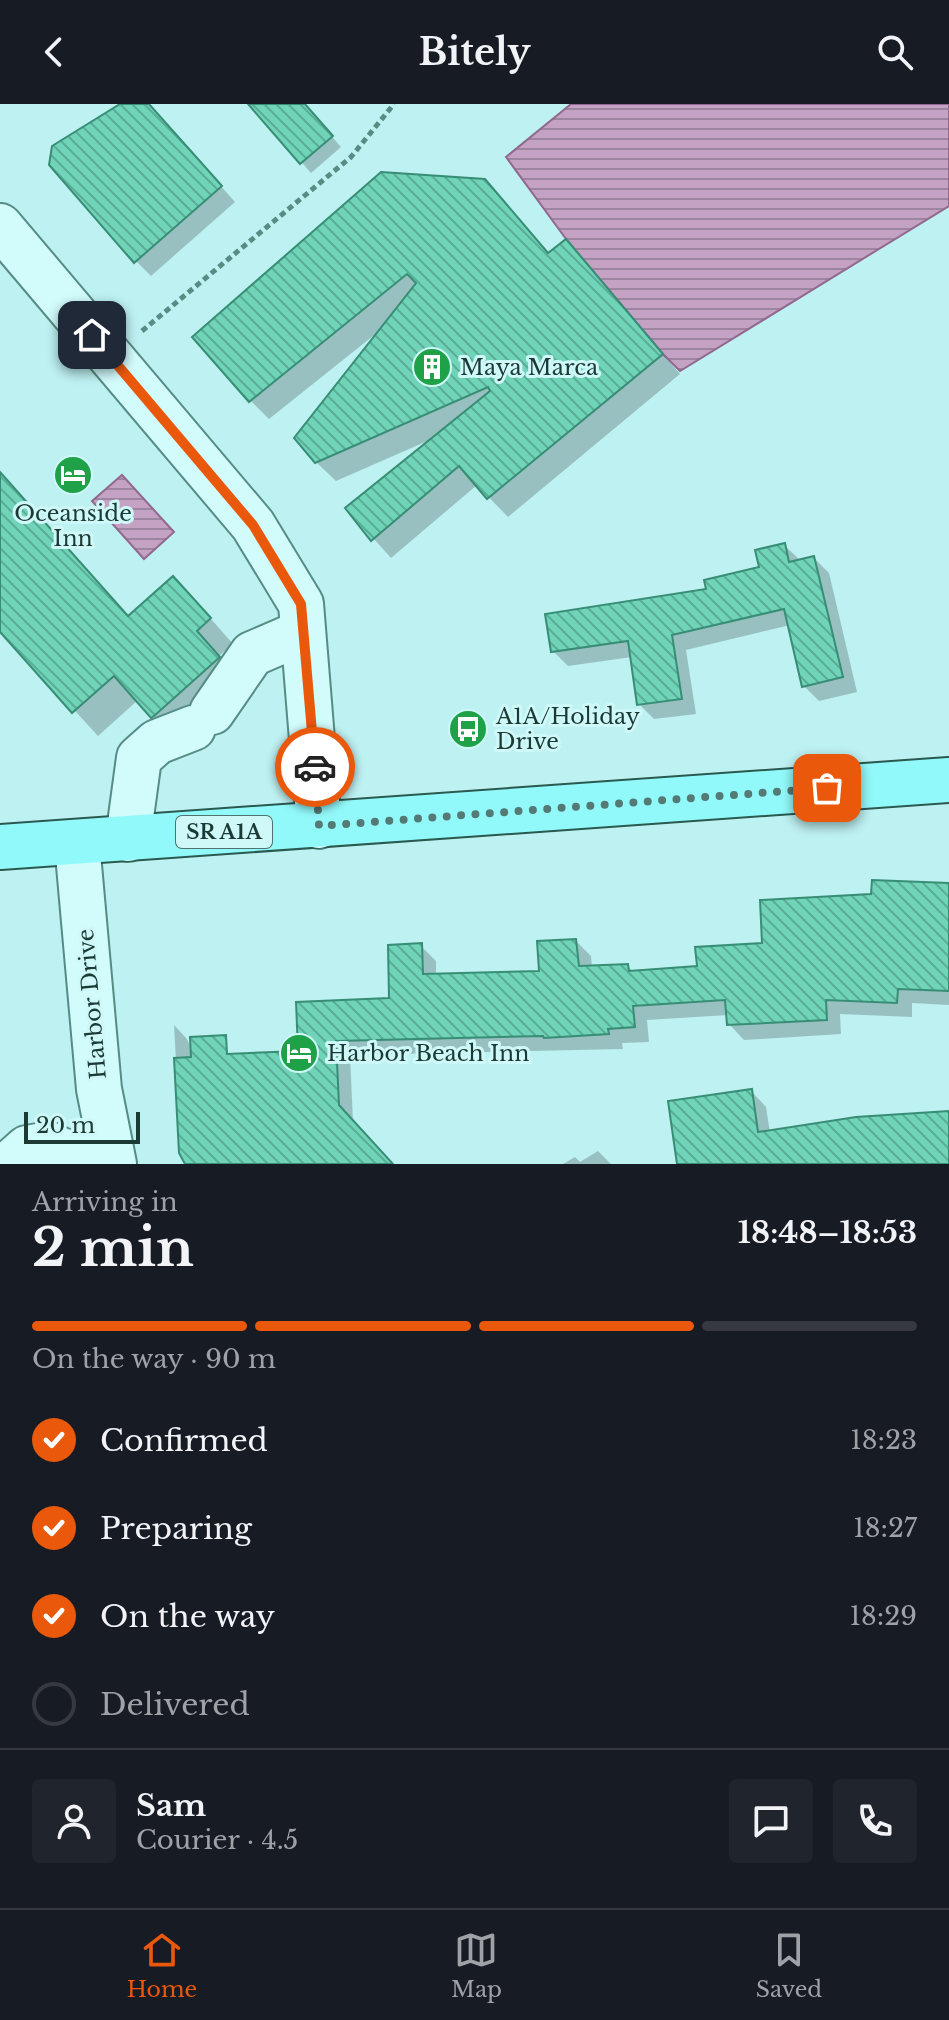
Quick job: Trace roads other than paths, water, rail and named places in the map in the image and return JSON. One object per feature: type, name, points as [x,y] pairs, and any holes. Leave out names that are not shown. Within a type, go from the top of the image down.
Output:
[{"type":"main road","name":"SR A1A","points":[[0,847],[949,780]]},
{"type":"street","points":[[0,226],[253,525],[301,604],[319,826]]},
{"type":"street","points":[[128,839],[139,758],[157,742],[202,720],[252,654],[303,632]]},
{"type":"street","name":"Harbor Drive","points":[[77,843],[99,1089],[89,1158]]},
{"type":"street","points":[[8,1164],[27,1148],[49,1144],[89,1158]]},
{"type":"place","name":"Maya Marca","points":[[432,367]]},
{"type":"place","name":"Oceanside Inn","points":[[73,475]]},
{"type":"place","name":"A1A/Holiday Drive","points":[[468,729]]},
{"type":"place","name":"Harbor Beach Inn","points":[[299,1053]]}]
